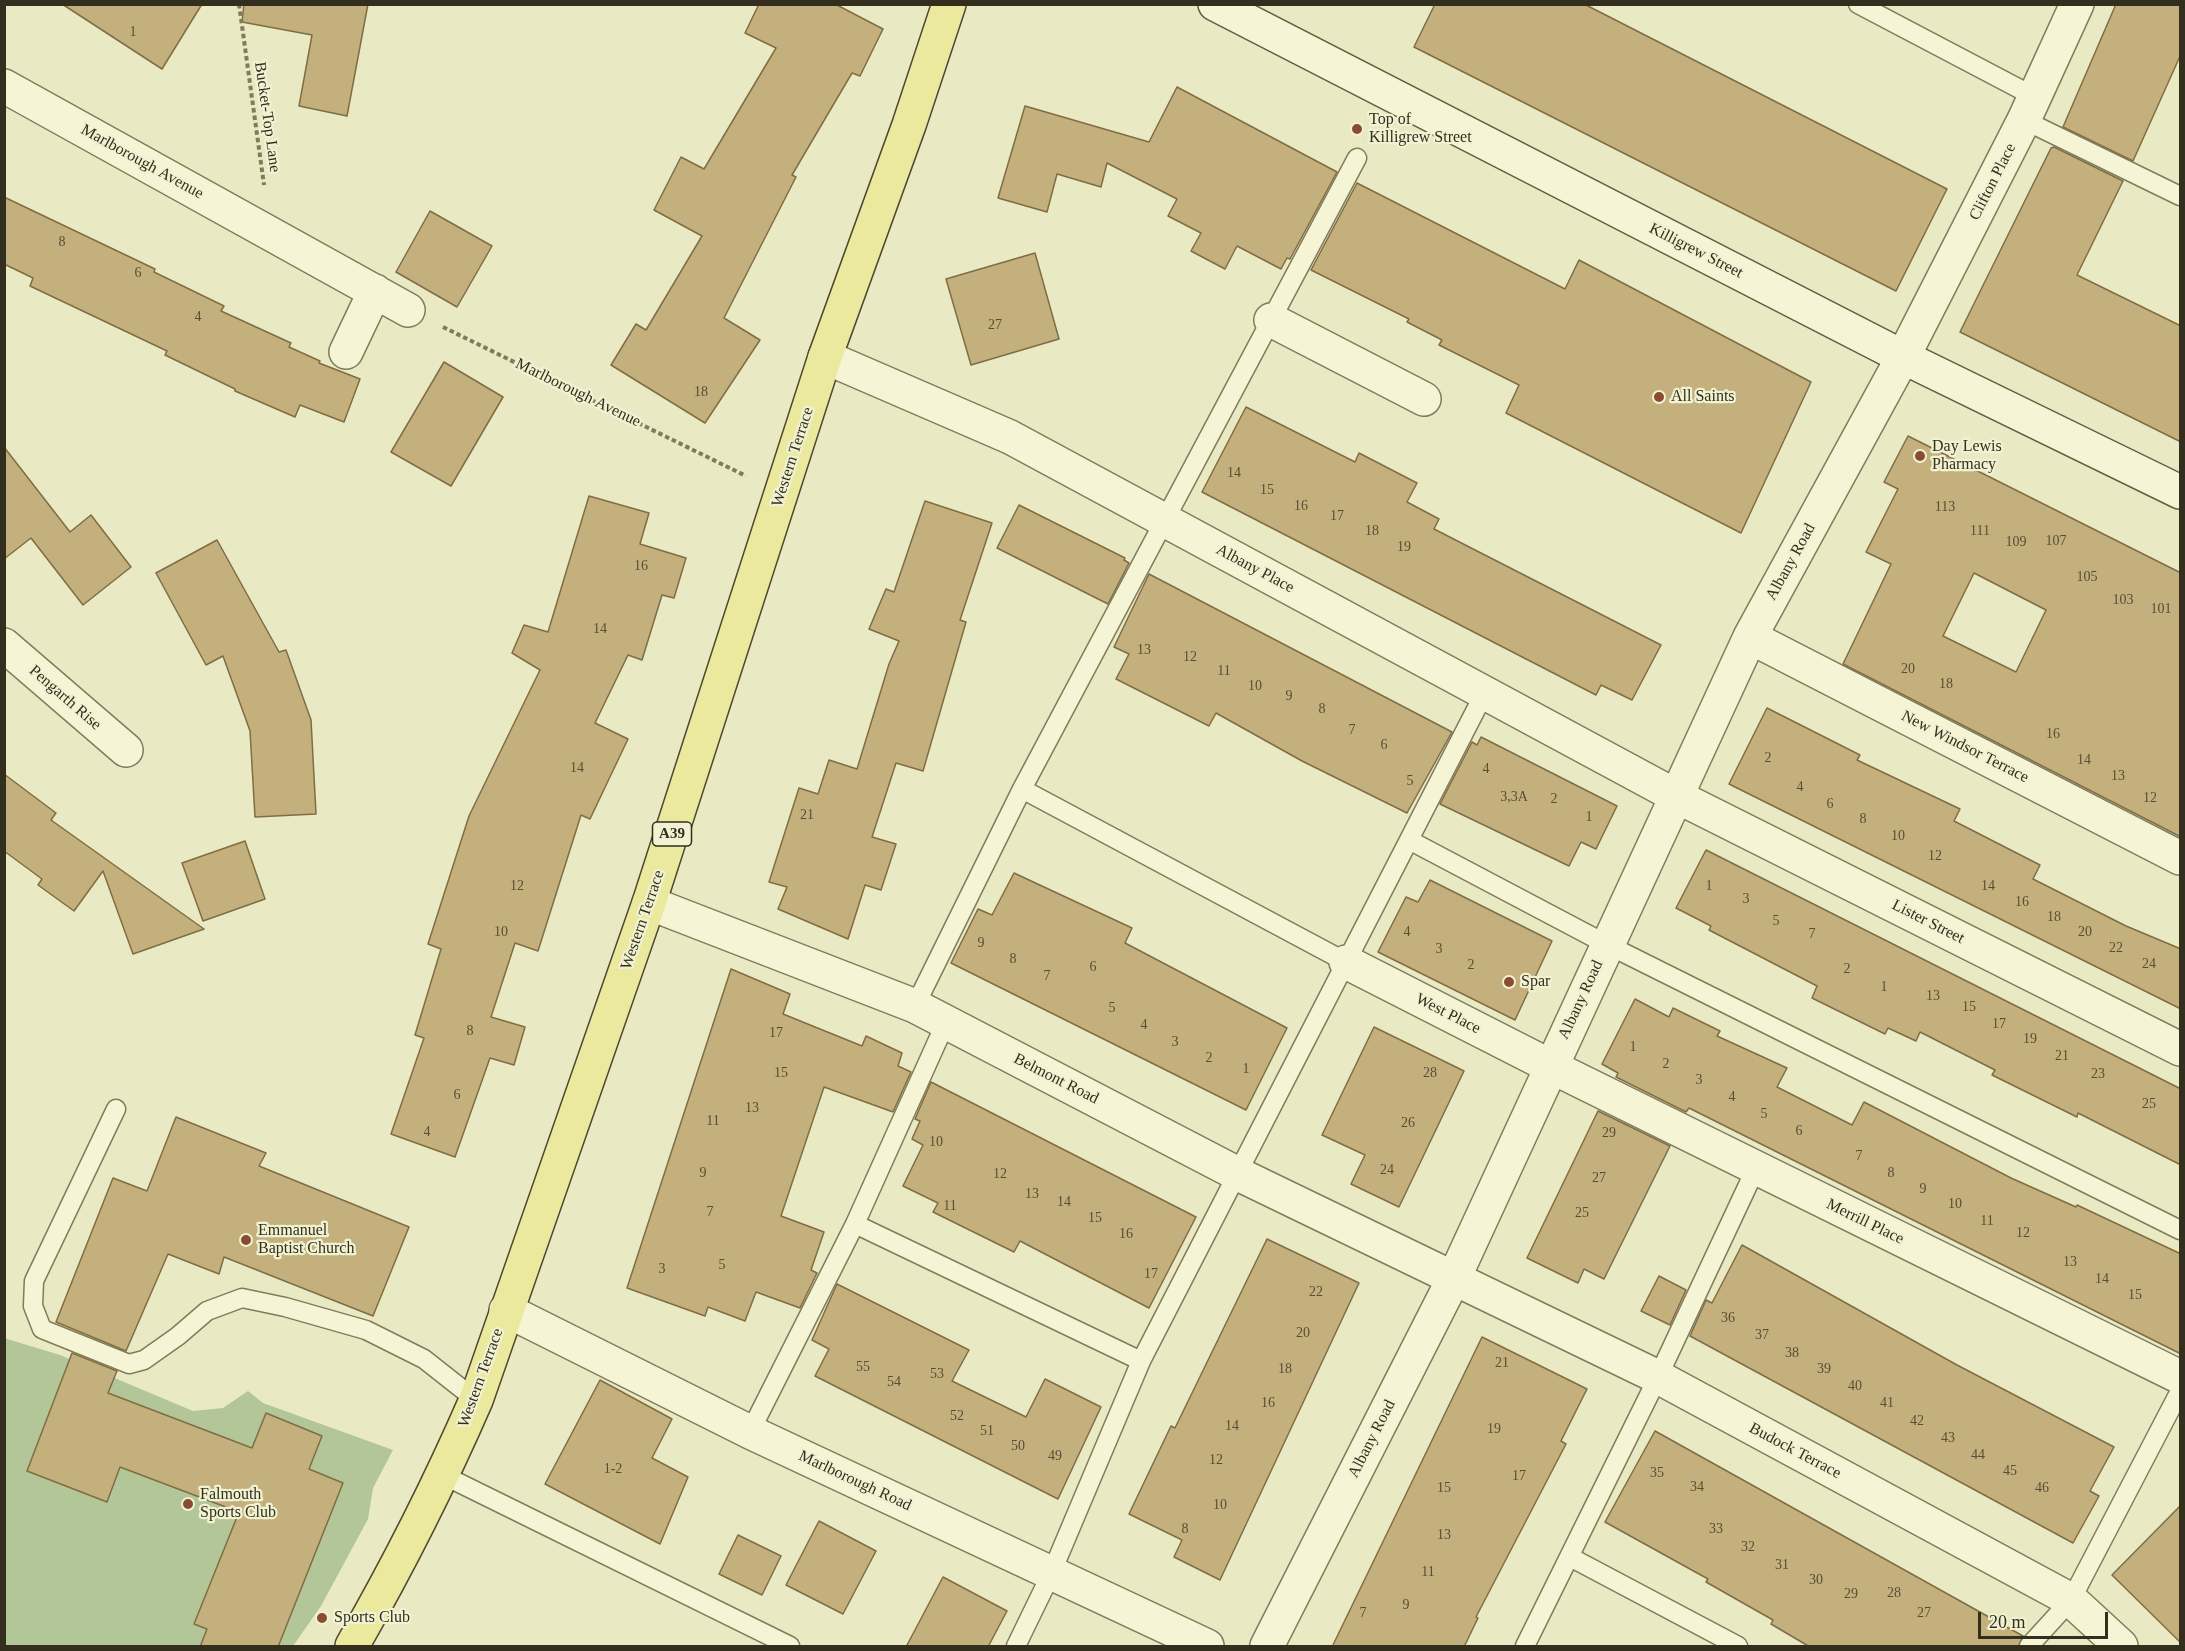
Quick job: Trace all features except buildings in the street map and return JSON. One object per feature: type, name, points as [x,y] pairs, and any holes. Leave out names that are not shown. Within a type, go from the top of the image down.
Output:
[{"type":"main road","name":"Western Terrace","points":[[352,1647],[402,1559],[476,1400],[649,903],[825,357],[909,125],[948,5]]},
{"type":"street","name":"Killigrew Street","points":[[1215,4],[1903,357],[2181,492]]},
{"type":"street","name":"Clifton Place","points":[[1903,357],[2030,109],[2077,4]]},
{"type":"street","name":"Marlborough Avenue","points":[[4,86],[408,310]]},
{"type":"street","points":[[346,352],[375,291]]},
{"type":"street","points":[[1271,320],[1424,399]]},
{"type":"street","name":"Albany Place","points":[[825,357],[1010,437],[1676,796]]},
{"type":"street","name":"Albany Road","points":[[1267,1647],[1454,1278],[1750,637],[1903,357]]},
{"type":"street","name":"New Windsor Terrace","points":[[1750,637],[2181,858]]},
{"type":"street","name":"Pengarth Rise","points":[[4,645],[126,750]]},
{"type":"street","name":"Lister Street","points":[[1676,796],[2181,1049]]},
{"type":"street","name":"Belmont Road","points":[[649,903],[915,1006],[1238,1174],[1454,1278]]},
{"type":"street","name":"West Place","points":[[1346,962],[1550,1066]]},
{"type":"street","name":"Merrill Place","points":[[1550,1066],[2181,1377]]},
{"type":"street","name":"Budock Terrace","points":[[1454,1278],[1658,1377],[2071,1600],[2121,1647]]},
{"type":"street","name":"Marlborough Road","points":[[506,1310],[750,1432],[1207,1647]]},
{"type":"lane","points":[[1858,4],[2030,109],[2181,196]]},
{"type":"lane","points":[[915,1006],[1022,789],[1357,158]]},
{"type":"lane","points":[[1016,1647],[1051,1574],[1142,1361],[1485,692]]},
{"type":"lane","points":[[1022,789],[1346,962]]},
{"type":"lane","points":[[1409,840],[1606,945],[2181,1230]]},
{"type":"lane","points":[[750,1432],[855,1224],[946,1022]]},
{"type":"lane","points":[[116,1108],[34,1281],[33,1306],[42,1329],[129,1364],[144,1360],[178,1336],[207,1311],[242,1298],[285,1307],[366,1330],[424,1359],[476,1400]]},
{"type":"lane","points":[[1525,1647],[1658,1377],[1756,1168]]},
{"type":"lane","points":[[855,1224],[1142,1361]]},
{"type":"lane","points":[[2029,1647],[2071,1600],[2181,1391]]},
{"type":"lane","points":[[443,1475],[790,1647]]},
{"type":"lane","points":[[1570,1557],[1738,1647]]},
{"type":"path","name":"Bucket-Top Lane","points":[[239,4],[270,234]]},
{"type":"path","name":"Marlborough Avenue","points":[[408,310],[782,493]]},
{"type":"green space","name":"Falmouth Sports Club","points":[[4,1338],[60,1355],[193,1411],[223,1408],[248,1391],[263,1403],[393,1450],[373,1488],[368,1519],[321,1606],[293,1646],[5,1646]]},
{"type":"place","name":"Top of Killigrew Street","points":[[1357,129]]},
{"type":"place","name":"All Saints","points":[[1659,397]]},
{"type":"place","name":"Day Lewis Pharmacy","points":[[1920,456]]},
{"type":"place","name":"Spar","points":[[1509,982]]},
{"type":"place","name":"Emmanuel Baptist Church","points":[[246,1240]]},
{"type":"place","name":"Falmouth Sports Club","points":[[188,1504]]},
{"type":"place","name":"Sports Club","points":[[322,1618]]}]
